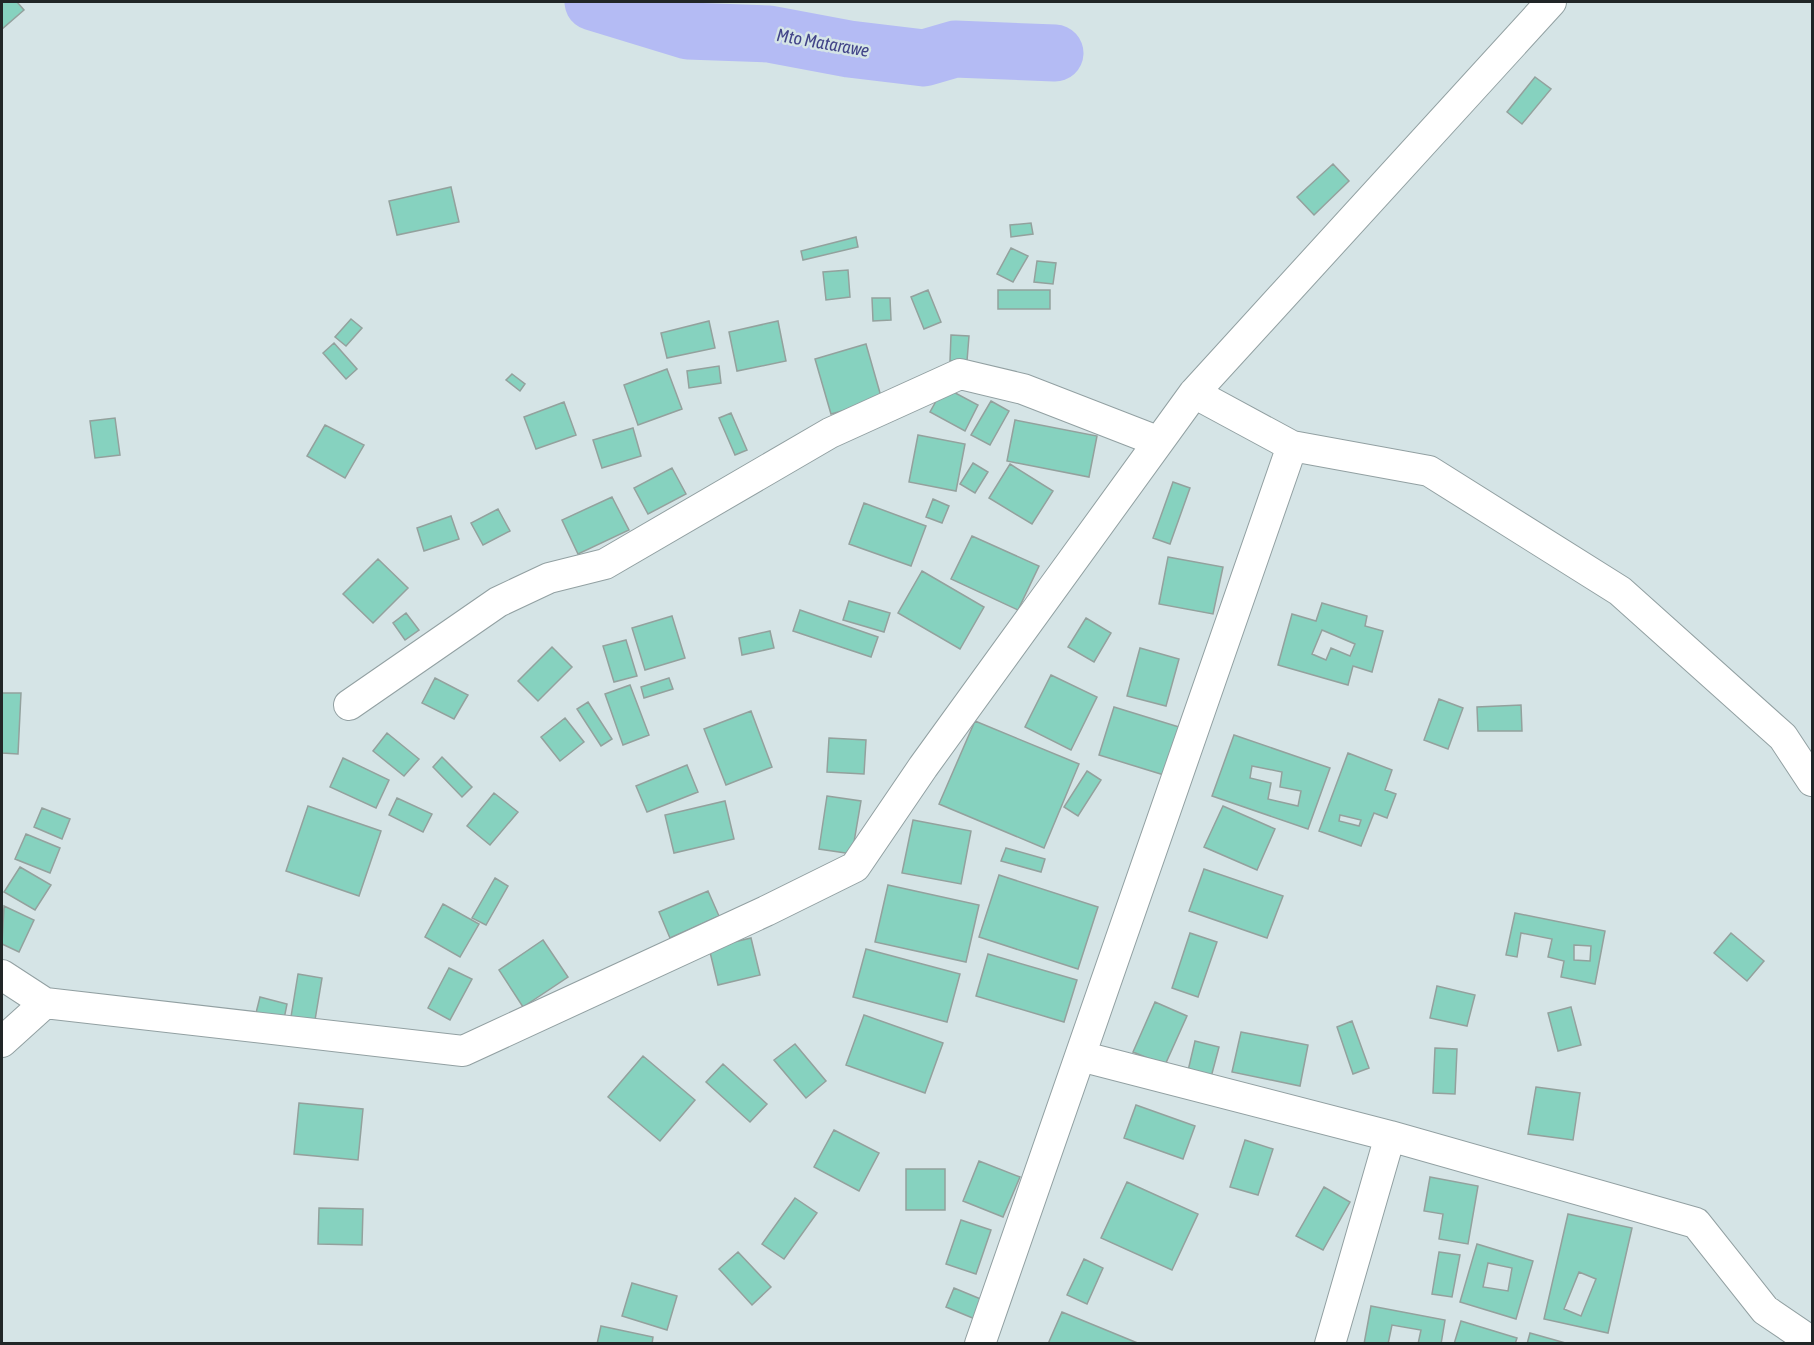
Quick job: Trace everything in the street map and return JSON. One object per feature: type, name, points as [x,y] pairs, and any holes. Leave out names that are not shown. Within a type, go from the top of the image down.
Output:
[{"type":"street","points":[[2,975],[45,1003],[463,1051],[766,911],[855,867],[923,767],[1194,393],[1551,2]]},
{"type":"street","points":[[349,705],[498,602],[549,578],[605,564],[830,433],[960,374],[1023,389],[1157,441]]},
{"type":"street","points":[[1194,393],[1292,446],[1429,471],[1620,591],[1783,737],[1812,781]]},
{"type":"street","points":[[980,1344],[1292,446]]},
{"type":"street","points":[[2,1042],[45,1003]]},
{"type":"street","points":[[1080,1056],[1390,1136],[1696,1223],[1765,1310],[1812,1342]]},
{"type":"street","points":[[1330,1344],[1390,1136]]},
{"type":"building","points":[[2,2],[17,2],[24,10],[2,29]]},
{"type":"building","points":[[1535,77],[1551,89],[1522,124],[1507,112]]},
{"type":"building","points":[[1333,164],[1349,181],[1314,215],[1297,197]]},
{"type":"building","points":[[451,187],[459,222],[397,235],[389,201]]},
{"type":"building","points":[[1031,223],[1033,234],[1011,237],[1010,225]]},
{"type":"building","points":[[856,237],[858,247],[803,260],[801,251]]},
{"type":"building","points":[[1011,248],[1028,256],[1013,282],[997,274]]},
{"type":"building","points":[[1037,261],[1056,263],[1053,284],[1034,282]]},
{"type":"building","points":[[848,270],[850,297],[826,300],[823,272]]},
{"type":"building","points":[[928,290],[941,322],[924,329],[911,297]]},
{"type":"building","points":[[998,290],[1050,290],[1050,309],[998,309]]},
{"type":"building","points":[[872,298],[890,298],[891,320],[873,321]]},
{"type":"building","points":[[351,319],[362,328],[346,346],[335,337]]},
{"type":"building","points":[[709,321],[715,348],[667,358],[661,333]]},
{"type":"building","points":[[778,321],[786,361],[737,371],[729,332]]},
{"type":"building","points":[[951,335],[969,336],[967,361],[950,361]]},
{"type":"building","points":[[334,343],[357,369],[346,379],[323,353]]},
{"type":"building","points":[[866,344],[882,400],[831,414],[815,359]]},
{"type":"building","points":[[719,366],[721,383],[689,388],[687,371]]},
{"type":"building","points":[[667,369],[682,409],[638,425],[624,385]]},
{"type":"building","points":[[512,374],[525,384],[520,391],[506,380]]},
{"type":"building","points":[[944,387],[978,405],[965,431],[930,412]]},
{"type":"building","points":[[991,401],[1009,411],[990,445],[971,435]]},
{"type":"building","points":[[564,402],[576,435],[536,449],[524,417]]},
{"type":"building","points":[[731,413],[747,450],[735,455],[719,418]]},
{"type":"building","points":[[115,418],[120,455],[95,458],[90,421]]},
{"type":"building","points":[[1015,420],[1097,436],[1089,477],[1007,461]]},
{"type":"building","points":[[325,425],[364,445],[345,478],[307,456]]},
{"type":"building","points":[[633,428],[641,456],[602,468],[593,440]]},
{"type":"building","points":[[918,435],[965,444],[956,491],[909,482]]},
{"type":"building","points":[[973,463],[988,472],[975,493],[960,484]]},
{"type":"building","points":[[1010,464],[1053,491],[1032,524],[989,498]]},
{"type":"building","points":[[672,468],[686,494],[648,514],[634,488]]},
{"type":"building","points":[[1173,482],[1190,488],[1170,544],[1153,538]]},
{"type":"building","points":[[612,497],[629,530],[578,554],[562,520]]},
{"type":"building","points":[[933,499],[949,506],[942,523],[926,517]]},
{"type":"building","points":[[864,503],[926,526],[911,566],[849,544]]},
{"type":"building","points":[[498,509],[510,531],[483,545],[471,523]]},
{"type":"building","points":[[451,516],[459,539],[424,551],[417,528]]},
{"type":"building","points":[[972,536],[1039,566],[1018,610],[951,579]]},
{"type":"building","points":[[1168,557],[1223,567],[1213,614],[1159,604]]},
{"type":"building","points":[[378,559],[408,588],[373,623],[343,594]]},
{"type":"building","points":[[922,571],[984,607],[960,649],[898,613]]},
{"type":"building","points":[[849,601],[890,613],[884,632],[843,620]]},
{"type":"building","points":[[1322,603],[1367,616],[1365,626],[1383,631],[1372,672],[1353,666],[1348,685],[1278,665],[1292,614],[1316,621]],"holes":[[[1322,630],[1355,644],[1350,656],[1331,648],[1326,660],[1312,654]]]},
{"type":"building","points":[[800,610],[878,637],[871,657],[793,631]]},
{"type":"building","points":[[406,613],[419,630],[405,640],[393,623]]},
{"type":"building","points":[[672,616],[685,658],[645,670],[632,628]]},
{"type":"building","points":[[1086,618],[1111,633],[1094,662],[1068,647]]},
{"type":"building","points":[[770,631],[774,648],[742,655],[739,638]]},
{"type":"building","points":[[626,640],[637,676],[614,682],[603,646]]},
{"type":"building","points":[[552,647],[572,667],[538,701],[518,681]]},
{"type":"building","points":[[1140,648],[1179,659],[1166,706],[1127,696]]},
{"type":"building","points":[[1051,675],[1097,697],[1071,750],[1025,727]]},
{"type":"building","points":[[435,678],[468,695],[454,719],[422,703]]},
{"type":"building","points":[[669,678],[673,689],[644,698],[641,687]]},
{"type":"building","points":[[630,685],[649,735],[623,745],[605,694]]},
{"type":"building","points":[[2,693],[21,693],[18,754],[2,753]]},
{"type":"building","points":[[1439,699],[1463,708],[1448,749],[1424,740]]},
{"type":"building","points":[[588,702],[612,739],[601,746],[577,709]]},
{"type":"building","points":[[1521,705],[1522,731],[1478,731],[1477,707]]},
{"type":"building","points":[[1114,707],[1179,727],[1164,775],[1099,755]]},
{"type":"building","points":[[751,711],[772,767],[726,785],[704,729]]},
{"type":"building","points":[[565,718],[584,742],[560,761],[541,737]]},
{"type":"building","points":[[975,721],[1079,764],[1044,848],[939,804]]},
{"type":"building","points":[[387,733],[419,759],[404,776],[373,751]]},
{"type":"building","points":[[1234,735],[1330,768],[1308,829],[1212,796]],"holes":[[[1252,766],[1282,772],[1280,787],[1301,791],[1298,806],[1268,799],[1271,783],[1250,778]]]},
{"type":"building","points":[[829,738],[866,740],[864,774],[827,772]]},
{"type":"building","points":[[1348,753],[1392,770],[1385,790],[1396,794],[1387,818],[1374,813],[1361,846],[1319,831]],"holes":[[[1340,815],[1361,820],[1359,826],[1339,821]]]},
{"type":"building","points":[[442,757],[472,787],[462,797],[433,767]]},
{"type":"building","points":[[343,758],[389,780],[376,808],[330,787]]},
{"type":"building","points":[[687,765],[698,792],[647,812],[636,786]]},
{"type":"building","points":[[1087,771],[1101,780],[1078,816],[1064,807]]},
{"type":"building","points":[[494,793],[518,812],[490,845],[467,826]]},
{"type":"building","points":[[827,796],[861,801],[852,854],[819,849]]},
{"type":"building","points":[[397,798],[432,814],[423,832],[389,815]]},
{"type":"building","points":[[725,801],[734,839],[674,853],[665,815]]},
{"type":"building","points":[[308,806],[381,831],[359,896],[286,871]]},
{"type":"building","points":[[1223,806],[1275,829],[1257,870],[1204,847]]},
{"type":"building","points":[[42,808],[70,819],[62,839],[34,827]]},
{"type":"building","points":[[913,820],[971,831],[961,884],[902,873]]},
{"type":"building","points":[[26,834],[60,848],[50,873],[15,859]]},
{"type":"building","points":[[1006,848],[1045,859],[1041,872],[1001,861]]},
{"type":"building","points":[[20,867],[51,885],[35,910],[4,892]]},
{"type":"building","points":[[1204,869],[1283,896],[1267,938],[1189,911]]},
{"type":"building","points":[[999,875],[1098,907],[1078,969],[979,937]]},
{"type":"building","points":[[495,878],[508,886],[486,925],[472,918]]},
{"type":"building","points":[[888,885],[979,905],[966,962],[875,942]]},
{"type":"building","points":[[708,891],[719,916],[670,938],[659,912]]},
{"type":"building","points":[[443,904],[479,924],[460,957],[425,937]]},
{"type":"building","points":[[4,906],[34,920],[19,952],[2,944]]},
{"type":"building","points":[[1515,913],[1605,931],[1595,984],[1561,977],[1564,961],[1548,957],[1552,939],[1521,933],[1517,957],[1506,955]],"holes":[[[1574,945],[1591,946],[1590,961],[1574,960]]]},
{"type":"building","points":[[1190,933],[1217,942],[1198,997],[1172,988]]},
{"type":"building","points":[[1731,933],[1764,961],[1747,981],[1714,953]]},
{"type":"building","points":[[751,938],[760,975],[718,985],[709,948]]},
{"type":"building","points":[[543,940],[568,977],[523,1007],[499,970]]},
{"type":"building","points":[[866,949],[960,974],[947,1022],[853,997]]},
{"type":"building","points":[[988,954],[1077,980],[1064,1022],[976,996]]},
{"type":"building","points":[[449,968],[472,979],[450,1020],[428,1008]]},
{"type":"building","points":[[298,974],[322,978],[314,1026],[290,1023]]},
{"type":"building","points":[[1437,986],[1475,995],[1467,1026],[1430,1018]]},
{"type":"building","points":[[260,997],[287,1004],[284,1019],[256,1013]]},
{"type":"building","points":[[1155,1002],[1187,1016],[1165,1065],[1133,1052]]},
{"type":"building","points":[[1571,1007],[1581,1045],[1558,1051],[1548,1013]]},
{"type":"building","points":[[864,1015],[943,1043],[925,1093],[846,1065]]},
{"type":"building","points":[[1352,1021],[1369,1068],[1353,1074],[1337,1027]]},
{"type":"building","points":[[1241,1032],[1308,1045],[1300,1086],[1232,1072]]},
{"type":"building","points":[[1195,1041],[1219,1047],[1210,1081],[1187,1075]]},
{"type":"building","points":[[795,1044],[826,1081],[806,1098],[774,1060]]},
{"type":"building","points":[[1435,1048],[1457,1049],[1455,1094],[1433,1093]]},
{"type":"building","points":[[643,1056],[695,1100],[660,1141],[608,1097]]},
{"type":"building","points":[[723,1064],[767,1104],[750,1122],[706,1082]]},
{"type":"building","points":[[1536,1087],[1580,1093],[1573,1140],[1528,1134]]},
{"type":"building","points":[[299,1103],[363,1109],[358,1160],[294,1154]]},
{"type":"building","points":[[1136,1105],[1195,1126],[1183,1159],[1124,1138]]},
{"type":"building","points":[[834,1130],[879,1153],[859,1191],[814,1167]]},
{"type":"building","points":[[1245,1140],[1273,1149],[1258,1195],[1230,1187]]},
{"type":"building","points":[[979,1161],[1020,1177],[1003,1217],[963,1201]]},
{"type":"building","points":[[906,1169],[945,1169],[945,1210],[906,1210]]},
{"type":"building","points":[[1430,1177],[1478,1186],[1468,1244],[1439,1239],[1443,1214],[1424,1211]]},
{"type":"building","points":[[1127,1182],[1198,1214],[1172,1270],[1101,1238]]},
{"type":"building","points":[[1324,1187],[1350,1202],[1323,1250],[1296,1236]]},
{"type":"building","points":[[795,1198],[817,1213],[784,1259],[762,1244]]},
{"type":"building","points":[[319,1208],[363,1209],[362,1245],[318,1244]]},
{"type":"building","points":[[1568,1214],[1632,1228],[1608,1333],[1544,1319]],"holes":[[[1579,1272],[1596,1279],[1581,1316],[1564,1309]]]},
{"type":"building","points":[[961,1220],[991,1230],[976,1274],[946,1264]]},
{"type":"building","points":[[1477,1244],[1533,1261],[1516,1319],[1460,1302]],"holes":[[[1488,1263],[1512,1268],[1508,1291],[1483,1287]]]},
{"type":"building","points":[[738,1252],[771,1287],[752,1305],[719,1269]]},
{"type":"building","points":[[1439,1252],[1460,1255],[1452,1297],[1432,1294]]},
{"type":"building","points":[[1084,1259],[1103,1268],[1087,1304],[1067,1295]]},
{"type":"building","points":[[632,1283],[677,1296],[667,1330],[622,1316]]},
{"type":"building","points":[[954,1288],[983,1300],[975,1319],[946,1307]]},
{"type":"building","points":[[1371,1306],[1445,1320],[1441,1344],[1418,1344],[1421,1330],[1392,1325],[1388,1344],[1364,1344]]},
{"type":"building","points":[[1062,1312],[1140,1344],[1048,1344]]},
{"type":"building","points":[[1461,1321],[1517,1338],[1515,1344],[1454,1344]]},
{"type":"building","points":[[601,1326],[653,1337],[652,1344],[597,1344]]},
{"type":"building","points":[[1530,1333],[1569,1344],[1527,1344]]},
{"type":"waterway","name":"Mto Matarawe","points":[[593,2],[688,31],[769,34],[849,49],[924,58],[955,49],[1055,53]]}]
